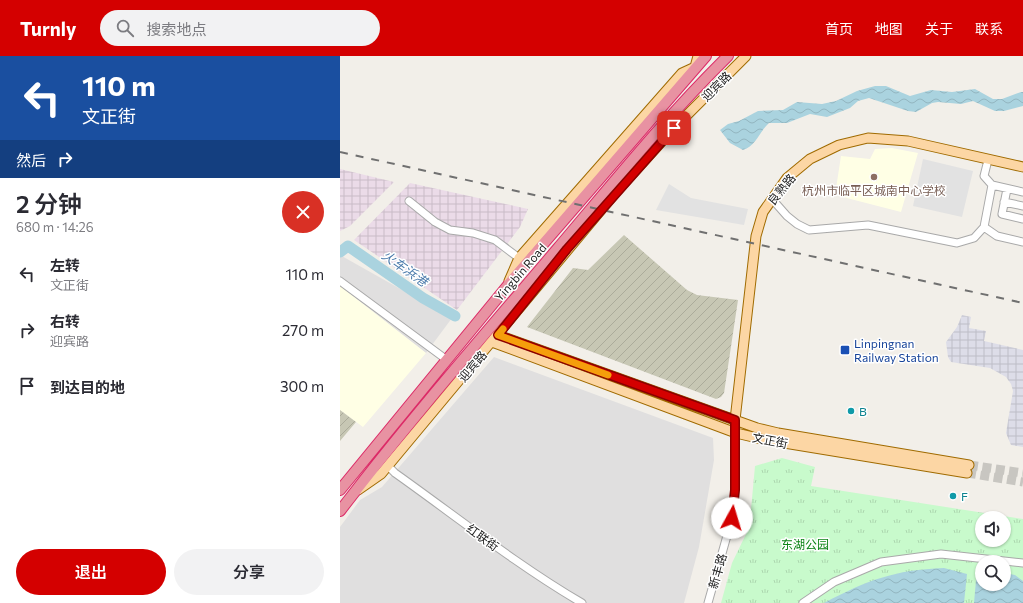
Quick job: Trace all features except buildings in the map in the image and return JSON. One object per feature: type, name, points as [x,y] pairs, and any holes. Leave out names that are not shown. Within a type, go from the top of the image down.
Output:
[{"type":"highway","name":"Yingbin Road","points":[[340,490],[506,288],[706,56]]},
{"type":"highway","name":"Yingbin Road","points":[[340,511],[461,361],[678,109],[728,56]]},
{"type":"main road","points":[[506,288],[519,258],[682,73],[695,67],[698,56]]},
{"type":"main road","name":"迎宾路","points":[[354,493],[381,474],[616,192],[674,128],[746,56]]},
{"type":"main road","name":"良熟路","points":[[735,420],[756,236],[763,212],[787,178],[810,159],[839,145],[868,138],[908,141],[1023,167]]},
{"type":"main road","name":"文正街","points":[[495,338],[735,420],[778,433],[968,469],[766,440],[736,433],[495,338]]},
{"type":"street","points":[[988,160],[984,176],[992,185],[1023,192]]},
{"type":"street","points":[[772,199],[787,216],[797,224],[809,230],[868,225],[957,243],[974,238],[984,227],[992,185]]},
{"type":"street","points":[[1007,189],[1002,214],[1023,219]]},
{"type":"street","points":[[408,201],[435,222],[450,230],[473,233],[495,240],[519,258]]},
{"type":"street","points":[[1004,202],[1023,206]]},
{"type":"street","points":[[984,227],[997,236],[1023,242]]},
{"type":"street","points":[[340,281],[447,360]]},
{"type":"street","name":"新丰路","points":[[708,603],[732,518],[735,490],[735,420]]},
{"type":"street","name":"红联街","points":[[388,466],[395,473],[500,549],[582,603]]},
{"type":"street","points":[[803,603],[834,582],[881,562],[941,554],[1023,563]]},
{"type":"shaded area","name":"杭州市临平区城南中心学校","points":[[892,148],[918,153],[901,212],[835,195],[841,156],[870,159],[875,149]]},
{"type":"shaded area","points":[[923,159],[973,171],[962,217],[913,206]]},
{"type":"shaded area","points":[[340,169],[394,182],[350,226],[340,231]]},
{"type":"shaded area","points":[[410,183],[528,209],[520,227],[457,310],[354,240]]},
{"type":"shaded area","points":[[669,184],[691,198],[748,209],[744,225],[656,210]]},
{"type":"shaded area","points":[[624,235],[687,290],[697,295],[738,300],[724,393],[721,397],[716,399],[527,327],[573,268],[588,270]]},
{"type":"shaded area","points":[[340,255],[452,318],[426,353],[340,286]]},
{"type":"shaded area","points":[[340,286],[426,353],[363,427],[340,410]]},
{"type":"shaded area","points":[[962,315],[971,317],[969,328],[986,331],[984,341],[1023,350],[1023,447],[1011,445],[1006,433],[1013,391],[1011,384],[1006,377],[990,368],[951,362],[948,357],[946,342],[957,327]]},
{"type":"shaded area","points":[[494,357],[713,438],[714,460],[699,547],[684,603],[340,603],[340,527],[360,500],[382,487]]},
{"type":"shaded area","points":[[340,410],[356,422],[340,441]]},
{"type":"green space","name":"东湖公园","points":[[782,458],[815,467],[811,486],[975,512],[975,547],[1011,547],[1011,517],[1023,519],[1023,603],[721,603],[732,563],[747,532],[750,520],[755,466]]},
{"type":"water","points":[[875,86],[886,86],[910,96],[931,90],[952,92],[975,89],[993,99],[1002,99],[1023,92],[1023,106],[1004,111],[995,111],[973,101],[961,104],[938,102],[932,103],[916,112],[908,111],[869,98],[858,101],[850,108],[827,117],[810,114],[787,123],[769,123],[754,142],[743,150],[730,143],[720,130],[728,124],[739,121],[758,111],[783,110],[797,102],[822,104],[836,101],[857,91]]},
{"type":"water","points":[[944,568],[967,574],[964,603],[824,603],[868,582],[910,571]]},
{"type":"water","points":[[1011,574],[1015,575],[1023,581],[1023,603],[974,603],[975,591],[1011,591]]},
{"type":"waterway","name":"火车浜港","points":[[340,252],[348,246],[423,298],[455,316]]},
{"type":"tunnel","points":[[969,465],[1023,473]]},
{"type":"tunnel","points":[[967,473],[1023,482]]},
{"type":"railway","points":[[340,152],[1023,303]]},
{"type":"slow traffic","points":[[503,329],[498,335],[608,375]]},
{"type":"place","name":"杭州市临平区城南中心学校","points":[[874,177]]},
{"type":"place","name":"Linpingnan Railway Station","points":[[845,350]]},
{"type":"place","name":"B","points":[[851,411]]},
{"type":"place","name":"F","points":[[953,496]]},
{"type":"route","points":[[674,128],[567,249],[498,335],[735,420],[736,466],[732,518]]}]
